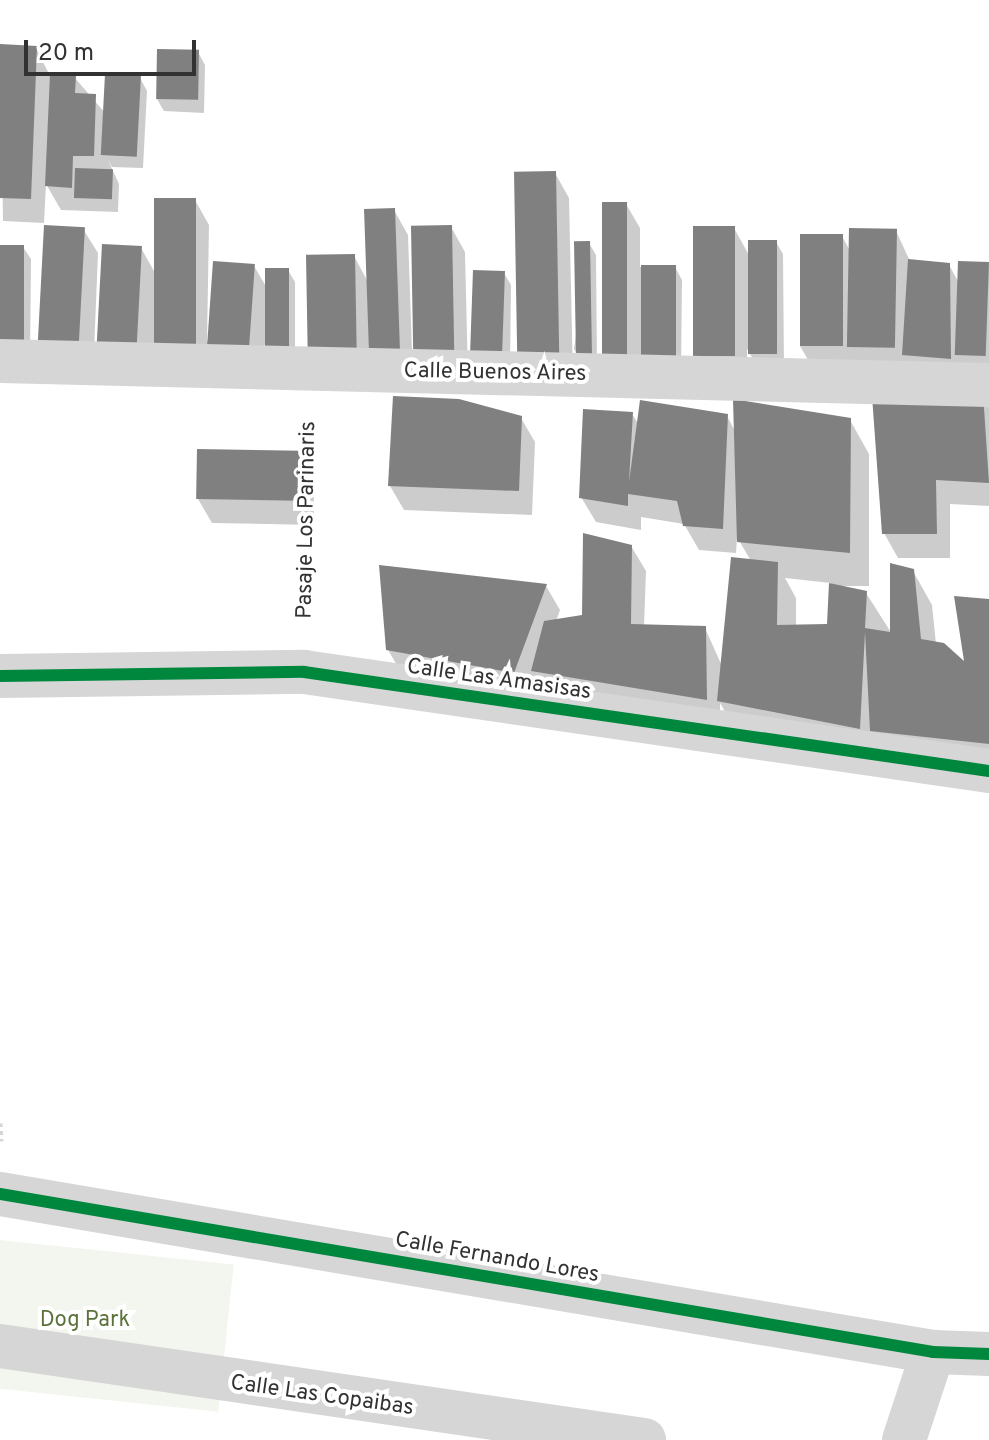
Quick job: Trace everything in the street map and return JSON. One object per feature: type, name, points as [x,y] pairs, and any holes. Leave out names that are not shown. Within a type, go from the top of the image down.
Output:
[{"type":"street","name":"Calle Buenos Aires","points":[[0,361],[989,385]]},
{"type":"street","name":"Calle Las Amasisas","points":[[0,676],[304,672],[989,771]]},
{"type":"street","name":"Calle Fernando Lores","points":[[0,1194],[933,1352],[989,1354]]},
{"type":"street","name":"Calle Las Copaibas","points":[[0,1346],[644,1440]]},
{"type":"street","points":[[904,1440],[933,1352]]},
{"type":"green space","name":"Dog Park","points":[[0,1240],[234,1265],[218,1412],[0,1389]]},
{"type":"building","points":[[0,44],[37,46],[31,199],[0,198]]},
{"type":"building","points":[[157,49],[199,50],[198,100],[156,99]]},
{"type":"building","points":[[50,74],[76,76],[75,93],[96,94],[94,156],[73,156],[72,188],[45,186]]},
{"type":"building","points":[[105,74],[141,76],[137,157],[101,155]]},
{"type":"building","points":[[75,168],[113,169],[112,199],[74,198]]},
{"type":"building","points":[[556,171],[559,354],[517,355],[514,172]]},
{"type":"building","points":[[154,198],[196,198],[196,349],[154,349]]},
{"type":"building","points":[[602,202],[627,202],[627,357],[602,357]]},
{"type":"building","points":[[395,208],[400,354],[369,355],[364,209]]},
{"type":"building","points":[[44,225],[85,227],[78,352],[37,350]]},
{"type":"building","points":[[452,225],[454,354],[413,355],[411,226]]},
{"type":"building","points":[[693,226],[735,226],[735,356],[693,356]]},
{"type":"building","points":[[849,228],[897,229],[895,348],[847,347]]},
{"type":"building","points":[[800,234],[843,234],[843,346],[800,346]]},
{"type":"building","points":[[748,240],[777,240],[777,354],[748,354]]},
{"type":"building","points":[[574,241],[590,241],[592,354],[576,354]]},
{"type":"building","points":[[102,244],[142,246],[137,349],[97,347]]},
{"type":"building","points":[[0,245],[24,245],[24,348],[0,348]]},
{"type":"building","points":[[355,254],[357,355],[308,356],[306,255]]},
{"type":"building","points":[[908,259],[950,263],[951,359],[902,355]]},
{"type":"building","points":[[213,261],[255,264],[249,354],[207,351]]},
{"type":"building","points":[[958,261],[989,262],[986,356],[955,355]]},
{"type":"building","points":[[641,265],[676,265],[676,360],[641,360]]},
{"type":"building","points":[[265,268],[289,268],[289,347],[265,347]]},
{"type":"building","points":[[473,270],[505,271],[502,355],[470,354]]},
{"type":"building","points":[[983,393],[989,483],[936,480],[937,534],[882,534],[872,396]]},
{"type":"building","points":[[393,396],[459,399],[522,416],[519,491],[388,486]]},
{"type":"building","points":[[733,399],[851,418],[850,553],[737,542]]},
{"type":"building","points":[[640,400],[728,414],[723,529],[683,526],[677,501],[628,494],[628,506],[579,498],[583,409],[633,412],[629,482]]},
{"type":"building","points":[[197,449],[301,451],[300,501],[196,499]]},
{"type":"building","points":[[583,533],[632,545],[631,624],[706,626],[707,700],[531,671],[544,621],[582,615]]},
{"type":"building","points":[[731,557],[778,562],[777,625],[827,624],[829,583],[867,591],[865,628],[890,632],[890,563],[914,569],[921,639],[944,643],[964,661],[954,596],[989,599],[989,744],[870,731],[865,632],[860,729],[717,701]]},
{"type":"building","points":[[379,565],[547,584],[514,673],[386,650]]},
{"type":"cycle path","points":[[0,676],[304,672],[989,771]]},
{"type":"cycle path","points":[[0,1194],[933,1352],[989,1354]]}]
